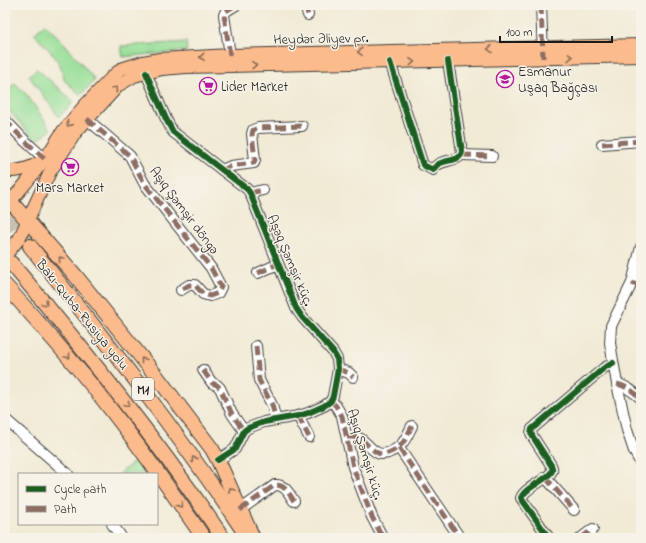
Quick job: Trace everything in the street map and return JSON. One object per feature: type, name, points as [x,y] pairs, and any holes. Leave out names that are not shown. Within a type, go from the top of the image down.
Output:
[{"type":"highway","points":[[7,201],[28,220],[75,274],[195,426],[218,460],[253,538]]},
{"type":"highway","name":"Bakı-Quba-Rusiya yolu","points":[[30,246],[101,334],[164,416],[247,538]]},
{"type":"highway","name":"Bakı-Quba-Rusiya yolu","points":[[8,259],[82,347],[146,429],[199,501],[223,538]]},
{"type":"highway","points":[[5,285],[47,331],[114,414],[158,473]]},
{"type":"highway","points":[[158,473],[204,538]]},
{"type":"main road","name":"Heydər Əliyev pr.","points":[[7,201],[45,159],[63,131],[119,85],[134,76],[162,69],[448,61],[641,45]]},
{"type":"main road","name":"Heydər Əliyev pr.","points":[[8,259],[28,220],[41,188],[88,112],[114,75],[132,65],[160,59],[230,55],[543,52],[641,56]]},
{"type":"main road","points":[[5,171],[13,172],[23,170],[45,159]]},
{"type":"main road","points":[[5,298],[18,305],[47,331]]},
{"type":"street","points":[[230,55],[224,15],[226,11],[236,5]]},
{"type":"street","points":[[541,5],[543,52]]},
{"type":"street","points":[[448,61],[462,155]]},
{"type":"street","points":[[390,62],[423,165],[433,170],[441,162],[459,158],[462,155],[492,156]]},
{"type":"street","name":"Aşəq Şəmşir küç.","points":[[146,73],[173,132],[247,189],[250,193],[298,313],[333,352],[337,359],[338,369],[335,390],[330,401]]},
{"type":"street","name":"Aşıq Şəmşir döngə","points":[[88,112],[130,156],[144,183],[211,268],[221,287],[218,293],[210,296],[203,294],[195,285],[190,285],[181,290]]},
{"type":"street","points":[[5,120],[45,159]]},
{"type":"street","points":[[222,170],[231,166],[254,163],[253,130],[258,128],[302,126]]},
{"type":"street","points":[[602,144],[641,141]]},
{"type":"street","points":[[250,193],[264,190]]},
{"type":"street","points":[[640,461],[627,430],[610,343],[611,326],[636,285],[641,247]]},
{"type":"street","points":[[258,274],[278,264]]},
{"type":"street","points":[[256,346],[259,380],[272,405],[276,420]]},
{"type":"street","points":[[550,538],[521,498],[522,495],[552,472],[551,465],[531,433],[532,429],[604,368],[613,363]]},
{"type":"street","points":[[338,369],[349,373],[353,377]]},
{"type":"street","points":[[203,370],[212,383],[220,388],[232,414],[244,431]]},
{"type":"street","points":[[617,384],[623,385],[641,398]]},
{"type":"street","points":[[218,460],[235,449],[244,431],[253,425],[298,416],[316,410],[330,401]]},
{"type":"street","name":"Aşıq Şəmşir küç.","points":[[330,401],[340,410],[353,467],[366,504],[383,538]]},
{"type":"street","points":[[298,416],[308,438]]},
{"type":"street","points":[[5,419],[67,473]]},
{"type":"street","points":[[346,437],[356,436],[362,439],[375,452],[384,454],[399,448],[404,443],[412,426]]},
{"type":"street","points":[[399,448],[460,538]]},
{"type":"street","points":[[545,477],[574,510]]},
{"type":"street","points":[[240,510],[275,485],[280,484],[294,501]]},
{"type":"street","points":[[113,525],[122,538]]},
{"type":"street","points":[[581,538],[593,529]]},
{"type":"green space","points":[[45,24],[63,42],[95,80],[81,95],[64,80],[61,67],[49,49],[34,34]]},
{"type":"green space","points":[[186,42],[187,51],[123,57],[121,46]]},
{"type":"green space","points":[[37,69],[74,102],[59,117],[29,76]]},
{"type":"green space","points":[[15,83],[27,95],[51,130],[36,141],[5,106],[5,92]]},
{"type":"green space","points":[[135,461],[144,473],[120,473]]},
{"type":"tunnel","points":[[5,218],[28,245]]},
{"type":"marked path","points":[[230,55],[224,15],[226,11],[236,5]]},
{"type":"marked path","points":[[305,5],[308,15]]},
{"type":"marked path","points":[[541,5],[543,58]]},
{"type":"marked path","points":[[87,119],[130,156],[144,183],[211,268],[221,287],[218,293],[210,296],[203,294],[195,285],[189,285],[181,290]]},
{"type":"marked path","points":[[5,120],[45,159]]},
{"type":"marked path","points":[[222,170],[231,166],[254,163],[253,130],[258,128],[302,126]]},
{"type":"marked path","points":[[602,144],[641,141]]},
{"type":"marked path","points":[[462,155],[492,156]]},
{"type":"marked path","points":[[250,193],[263,190]]},
{"type":"marked path","points":[[258,273],[278,264]]},
{"type":"marked path","points":[[632,283],[641,287]]},
{"type":"marked path","points":[[256,346],[259,380],[272,405],[276,420]]},
{"type":"marked path","points":[[338,369],[349,373],[353,377]]},
{"type":"marked path","points":[[203,370],[212,383],[220,388],[232,414],[244,431]]},
{"type":"marked path","points":[[617,384],[633,391],[641,398]]},
{"type":"marked path","points":[[331,401],[342,416],[353,467],[372,517],[383,538]]},
{"type":"marked path","points":[[298,416],[309,437]]},
{"type":"marked path","points":[[347,437],[361,439],[377,453],[385,454],[400,446],[412,426]]},
{"type":"marked path","points":[[399,448],[460,538]]},
{"type":"marked path","points":[[545,477],[574,510]]},
{"type":"marked path","points":[[240,510],[275,485],[284,488],[294,501]]},
{"type":"marked path","points":[[581,538],[593,529]]},
{"type":"cycle path","points":[[390,62],[423,165],[433,170],[440,163],[457,158],[462,152],[448,61]]},
{"type":"cycle path","points":[[146,73],[173,132],[247,189],[250,193],[296,308],[302,317],[333,352],[337,359],[338,369],[331,401],[308,413],[264,422],[248,428],[244,431],[235,449],[218,460]]},
{"type":"cycle path","points":[[549,538],[521,498],[527,490],[552,471],[551,465],[531,433],[532,429],[604,368],[613,363]]},
{"type":"place","name":"Esmanur Uşaq Bağçası","points":[[505,79]]},
{"type":"place","name":"Lider Market","points":[[208,86]]},
{"type":"place","name":"Mars Market","points":[[70,167]]}]
